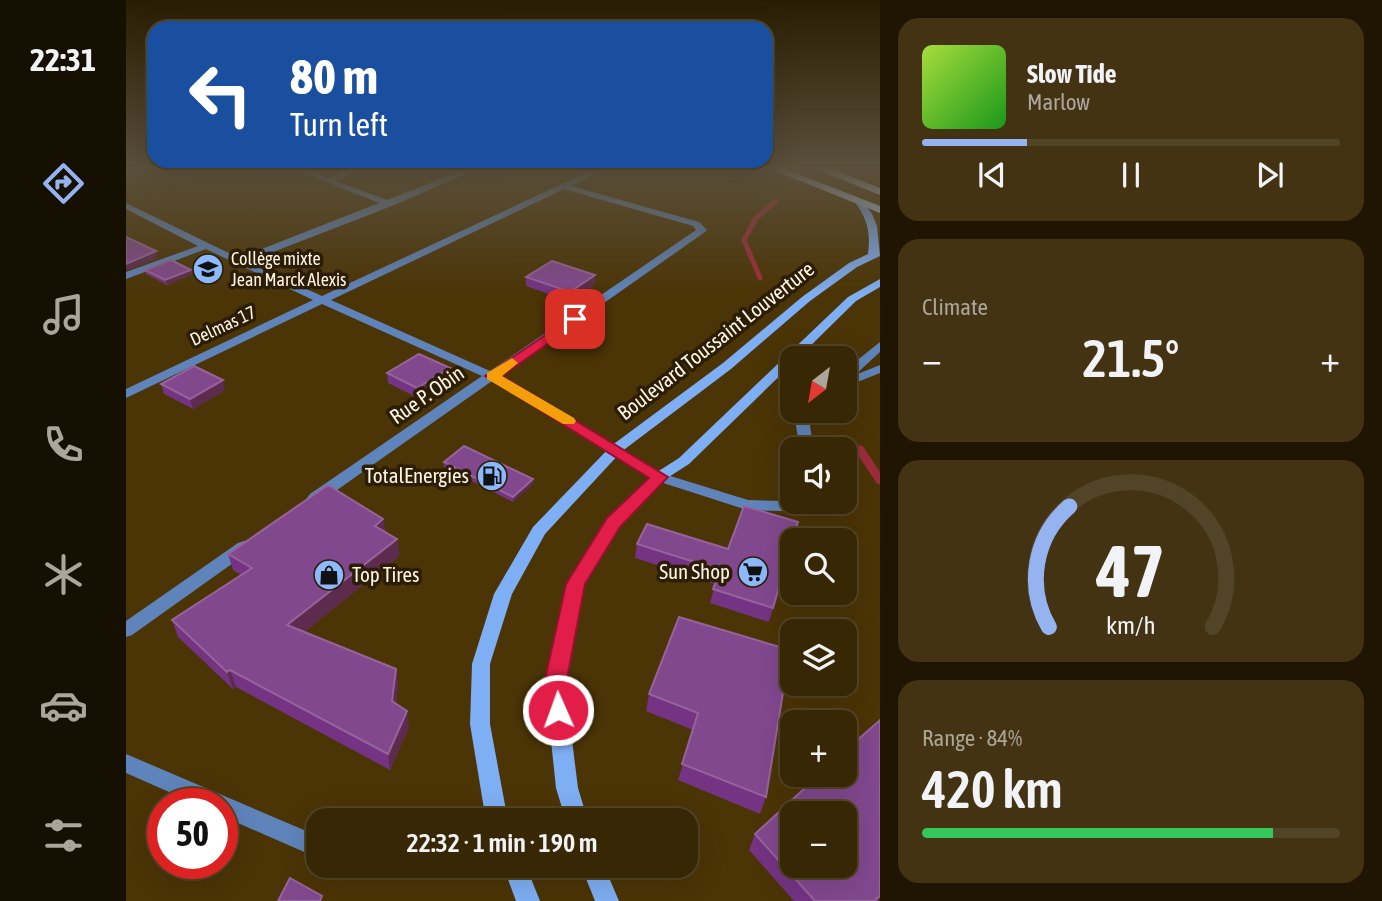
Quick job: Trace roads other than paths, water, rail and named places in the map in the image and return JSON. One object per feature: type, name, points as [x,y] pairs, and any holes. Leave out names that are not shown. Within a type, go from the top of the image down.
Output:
[{"type":"main road","points":[[866,210],[874,226],[876,253]]},
{"type":"main road","name":"Boulevard Toussaint Louverture","points":[[492,808],[480,723],[481,664],[503,594],[539,531],[616,449],[727,366],[806,299],[853,265],[876,253]]},
{"type":"main road","points":[[573,808],[567,788],[555,684],[576,584],[613,523],[659,477],[684,461],[852,299],[880,282]]},
{"type":"main road","points":[[519,878],[528,901]]},
{"type":"main road","points":[[597,878],[607,901]]},
{"type":"street","points":[[134,210],[322,300],[492,376],[659,477],[747,505],[780,506]]},
{"type":"street","points":[[239,261],[373,210]]},
{"type":"street","name":"Delmas 17","points":[[126,394],[180,366],[516,210]]},
{"type":"street","name":"Rue P. Obin","points":[[297,511],[702,230],[696,224],[647,210]]},
{"type":"street","points":[[126,276],[206,246]]},
{"type":"street","points":[[858,365],[880,345]]},
{"type":"street","points":[[858,378],[880,369]]},
{"type":"street","points":[[126,630],[262,535]]},
{"type":"street","points":[[126,763],[183,788]]},
{"type":"street","points":[[238,812],[306,842]]},
{"type":"waterway","points":[[760,278],[744,240],[756,218],[765,210]]},
{"type":"waterway","points":[[860,450],[880,480]]},
{"type":"place","name":"Collège mixte Jean Marck Alexis","points":[[208,269]]},
{"type":"place","name":"TotalEnergies","points":[[492,476]]},
{"type":"place","name":"Sun Shop","points":[[753,572]]},
{"type":"place","name":"Top Tires","points":[[329,575]]}]
